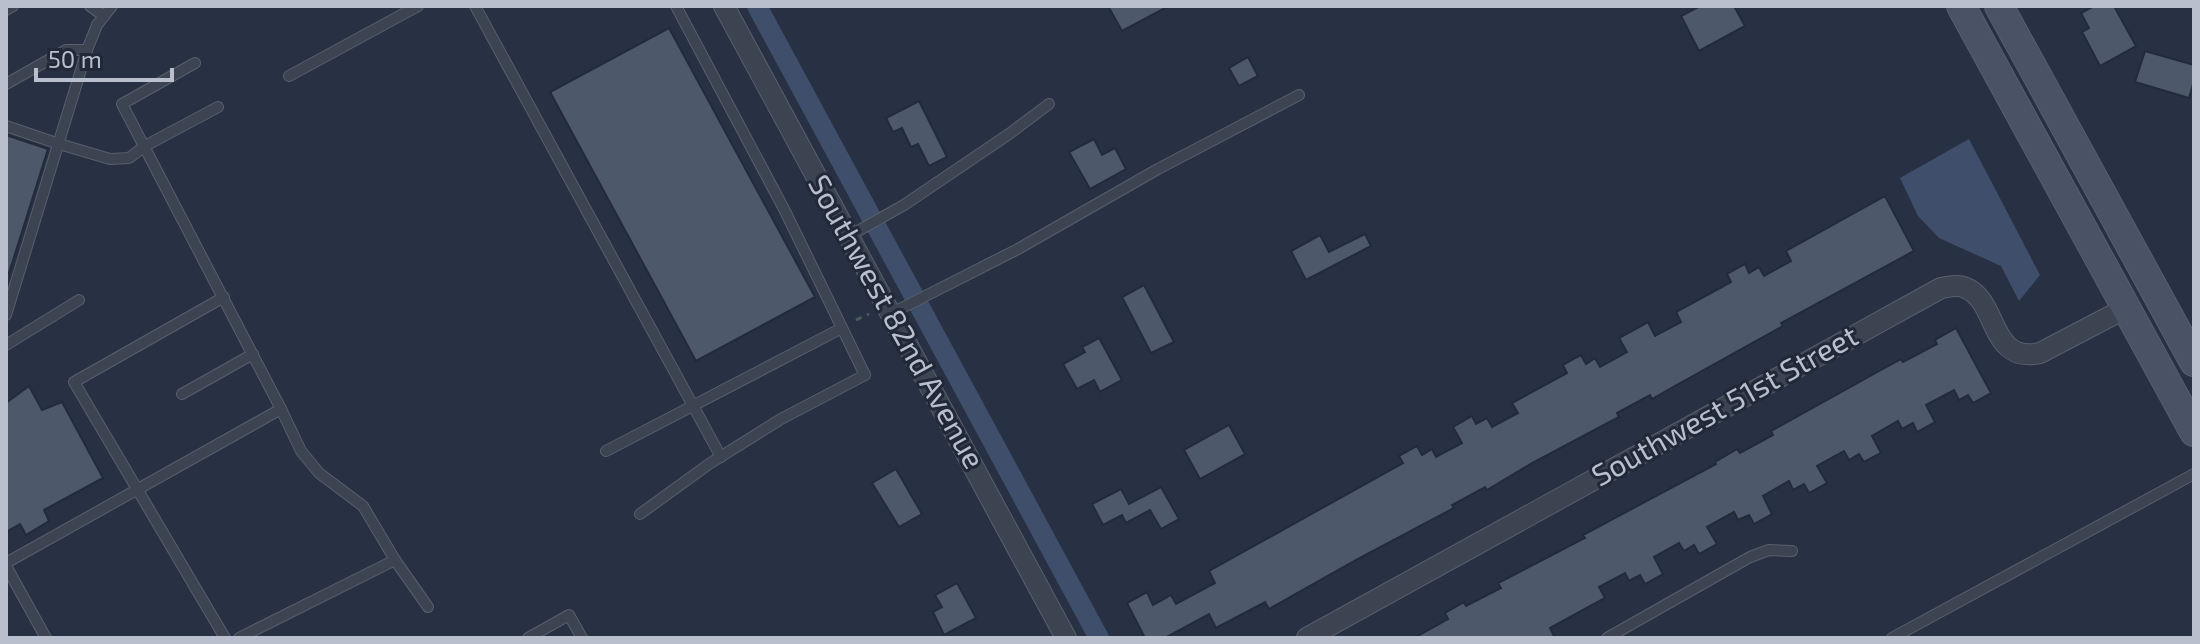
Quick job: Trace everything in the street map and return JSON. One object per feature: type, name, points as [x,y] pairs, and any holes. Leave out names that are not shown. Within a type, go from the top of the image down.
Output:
[{"type":"main road","points":[[1961,6],[2194,432]]},
{"type":"main road","points":[[1999,6],[2194,362]]},
{"type":"street","name":"Southwest 82nd Avenue","points":[[724,6],[858,232],[892,313],[1066,638]]},
{"type":"street","name":"Southwest 51st Street","points":[[1307,638],[1941,288],[1956,285],[1968,288],[1978,298],[2008,347],[2017,354],[2027,356],[2040,353],[2126,308]]},
{"type":"lane","points":[[6,10],[13,6]]},
{"type":"lane","points":[[90,6],[104,16]]},
{"type":"lane","points":[[6,315],[87,50],[97,25],[112,6]]},
{"type":"lane","points":[[289,76],[418,6]]},
{"type":"lane","points":[[475,6],[721,457]]},
{"type":"lane","points":[[640,514],[781,419],[865,375],[784,209],[676,6]]},
{"type":"lane","points":[[6,84],[66,50],[87,50]]},
{"type":"lane","points":[[195,63],[122,104],[301,451],[319,473],[363,506],[428,607]]},
{"type":"lane","points":[[892,313],[1018,249],[1158,169],[1299,95]]},
{"type":"lane","points":[[858,232],[895,211],[1049,104]]},
{"type":"lane","points":[[6,126],[110,159],[129,158],[145,146],[218,107]]},
{"type":"lane","points":[[224,297],[74,382],[225,638]]},
{"type":"lane","points":[[6,345],[79,300]]},
{"type":"lane","points":[[606,451],[842,328]]},
{"type":"lane","points":[[182,394],[253,354]]},
{"type":"lane","points":[[46,638],[6,564],[281,409]]},
{"type":"lane","points":[[1892,638],[2194,474]]},
{"type":"lane","points":[[1607,638],[1750,557],[1769,550],[1792,551]]},
{"type":"lane","points":[[239,638],[395,560]]},
{"type":"lane","points":[[528,638],[569,615],[582,638]]},
{"type":"water","points":[[1969,139],[2040,275],[2019,301],[2001,266],[1939,238],[1918,216],[1900,178]]},
{"type":"building","points":[[1108,6],[1169,6],[1122,31]]},
{"type":"building","points":[[1700,6],[1734,6],[1745,26],[1699,51],[1681,16]]},
{"type":"building","points":[[2094,6],[2114,6],[2136,46],[2100,66],[2082,32],[2089,28],[2081,13]]},
{"type":"building","points":[[669,28],[815,297],[696,361],[550,92]]},
{"type":"building","points":[[2145,51],[2194,65],[2189,98],[2135,82]]},
{"type":"building","points":[[1248,57],[1258,76],[1239,86],[1229,68]]},
{"type":"building","points":[[919,101],[947,157],[929,166],[918,144],[911,147],[902,128],[893,132],[886,118]]},
{"type":"building","points":[[6,135],[48,149],[9,273],[6,272]]},
{"type":"building","points":[[1094,139],[1102,155],[1115,148],[1126,169],[1090,189],[1069,152]]},
{"type":"building","points":[[1885,196],[1914,251],[1781,323],[1783,326],[1652,399],[1650,395],[1617,413],[1619,417],[1487,490],[1485,487],[1452,505],[1454,508],[1269,609],[1265,602],[1216,628],[1209,614],[1165,638],[1145,638],[1127,603],[1147,592],[1153,605],[1171,595],[1176,604],[1215,583],[1209,571],[1403,463],[1399,456],[1417,446],[1422,455],[1432,449],[1436,457],[1462,443],[1453,427],[1472,416],[1476,424],[1487,418],[1492,427],[1518,413],[1512,403],[1567,373],[1563,365],[1581,355],[1586,364],[1595,358],[1600,367],[1627,352],[1619,338],[1648,322],[1655,336],[1681,322],[1676,312],[1731,282],[1727,274],[1745,264],[1749,273],[1759,267],[1764,276],[1791,261],[1786,251]]},
{"type":"building","points":[[1365,234],[1371,246],[1306,280],[1291,251],[1320,235],[1329,252]]},
{"type":"building","points":[[1144,285],[1174,342],[1151,353],[1122,297]]},
{"type":"building","points":[[1956,328],[1991,393],[1973,403],[1968,395],[1959,400],[1954,390],[1926,405],[1935,422],[1917,432],[1913,423],[1902,429],[1898,421],[1872,436],[1881,453],[1864,462],[1859,454],[1849,460],[1844,451],[1817,466],[1827,483],[1809,493],[1804,484],[1793,490],[1789,481],[1763,496],[1772,514],[1754,524],[1749,515],[1738,520],[1734,512],[1707,527],[1717,544],[1699,554],[1694,545],[1684,551],[1679,543],[1654,557],[1663,574],[1645,584],[1640,575],[1629,581],[1625,573],[1599,587],[1605,598],[1550,628],[1555,638],[1414,638],[1448,619],[1445,613],[1464,602],[1466,606],[1501,588],[1498,583],[1585,538],[1583,535],[1716,464],[1737,449],[1740,453],[1773,435],[1771,431],[1901,359],[1903,362],[1937,344],[1935,340]]},
{"type":"building","points":[[1099,338],[1122,380],[1100,392],[1094,380],[1077,389],[1063,364],[1085,352],[1082,347]]},
{"type":"building","points":[[29,386],[42,410],[62,402],[103,478],[44,510],[49,521],[26,535],[20,524],[6,532],[6,403]]},
{"type":"building","points":[[1229,425],[1245,454],[1200,479],[1184,450]]},
{"type":"building","points":[[896,469],[922,514],[899,527],[872,483]]},
{"type":"building","points":[[1161,487],[1179,519],[1161,529],[1150,510],[1126,523],[1122,515],[1103,525],[1092,504],[1121,489],[1129,504]]},
{"type":"building","points":[[957,583],[976,618],[944,635],[933,612],[942,607],[935,595]]},
{"type":"waterway","points":[[757,6],[1099,638]]}]
